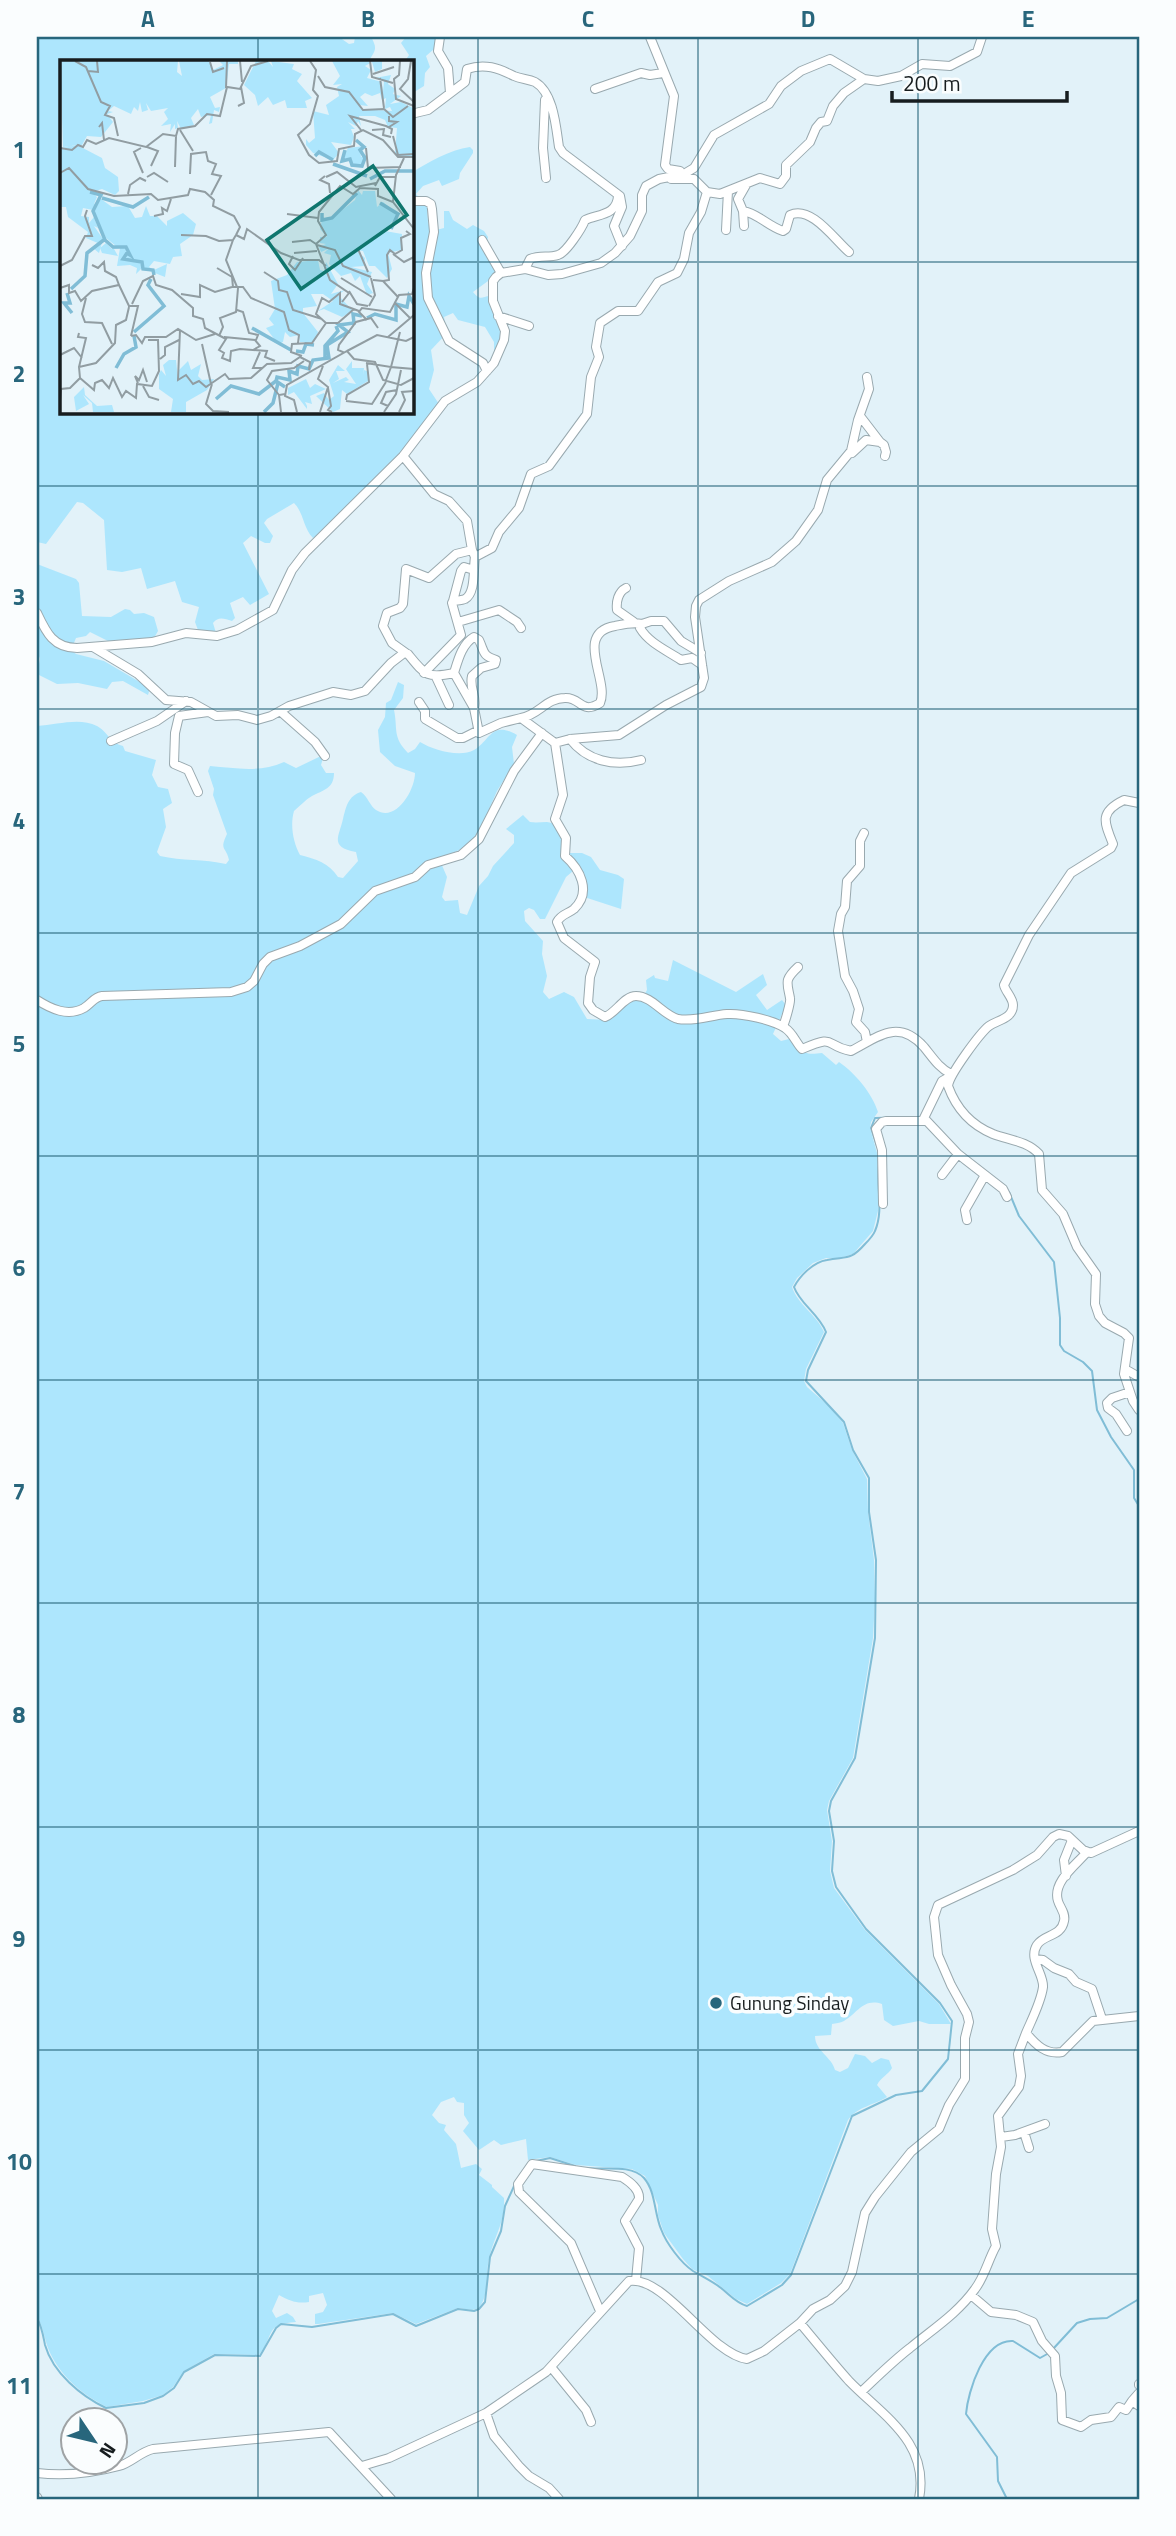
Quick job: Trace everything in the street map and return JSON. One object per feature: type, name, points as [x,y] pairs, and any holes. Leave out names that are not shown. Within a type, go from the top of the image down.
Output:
[{"type":"street","points":[[440,37],[438,51],[448,68],[450,93]]},
{"type":"street","points":[[650,37],[674,96],[665,165],[671,171],[690,171]]},
{"type":"street","points":[[37,613],[45,633],[69,648],[152,642],[186,633],[217,636],[266,615],[278,602],[292,570],[304,553],[403,456],[445,401],[477,382],[494,363],[505,331],[492,292],[493,281],[501,274],[525,269],[548,275],[562,274],[601,263],[631,236],[642,211],[643,190],[651,182],[690,171],[714,135],[769,104],[781,86],[801,71],[827,59],[864,79],[889,80],[926,64],[950,66],[977,52],[982,37]]},
{"type":"street","points":[[413,114],[428,110],[465,82],[467,69],[484,66],[498,68],[537,83],[545,93],[559,148],[617,193],[622,207],[614,226],[622,246]]},
{"type":"street","points":[[595,89],[641,73],[663,73]]},
{"type":"street","points":[[665,177],[694,179],[707,192],[717,195],[760,178],[778,184],[783,182],[786,165],[810,142],[821,122],[827,121],[833,106],[844,93],[864,79]]},
{"type":"street","points":[[545,93],[542,148],[546,178]]},
{"type":"street","points":[[744,226],[743,211],[738,199],[747,183]]},
{"type":"street","points":[[726,230],[729,191]]},
{"type":"street","points":[[454,673],[436,677],[425,673],[392,643],[383,626],[387,613],[403,604],[406,569],[429,578],[456,554],[474,554],[492,548],[499,532],[519,508],[531,474],[549,466],[587,414],[591,377],[598,357],[596,347],[600,323],[618,312],[638,311],[658,282],[677,273],[684,259],[689,233],[701,212],[707,192]]},
{"type":"street","points":[[525,269],[530,259],[559,255],[565,251],[585,220],[607,215],[611,211],[618,201],[617,193]]},
{"type":"street","points":[[413,201],[426,201],[432,209],[434,232],[426,273],[428,298],[449,341],[483,363],[486,371]]},
{"type":"street","points":[[743,211],[752,213],[782,231],[786,229],[790,215],[801,213],[816,220],[849,252]]},
{"type":"street","points":[[482,240],[501,274]]},
{"type":"street","points":[[498,316],[529,326]]},
{"type":"street","points":[[848,458],[869,389],[867,377]]},
{"type":"street","points":[[860,415],[886,449],[885,456]]},
{"type":"street","points":[[555,743],[627,732],[666,705],[701,687],[704,681],[695,617],[697,603],[729,581],[772,562],[788,549],[818,510],[831,474],[866,440],[880,442]]},
{"type":"street","points":[[403,456],[434,494],[449,501],[467,521],[474,554],[474,570],[468,597],[453,601]]},
{"type":"street","points":[[425,673],[461,635],[453,601],[457,579],[462,568],[474,570]]},
{"type":"street","points":[[626,589],[621,591],[618,597],[617,610],[638,623],[644,634],[664,650],[681,660],[692,658],[702,665]]},
{"type":"street","points":[[458,622],[499,610],[517,622],[521,628]]},
{"type":"street","points":[[419,702],[425,711],[425,719],[457,738],[463,738],[477,731],[482,733],[501,723],[534,714],[545,703],[562,698],[570,698],[586,707],[600,703],[603,695],[597,673],[595,640],[606,627],[664,621],[681,641],[701,653]]},
{"type":"street","points":[[474,708],[454,673],[462,650],[474,637],[479,640],[484,655],[496,660],[495,664],[481,668],[472,676],[477,731]]},
{"type":"street","points":[[93,647],[138,674],[166,700],[186,701],[216,716],[238,715],[257,720],[333,692],[351,695],[365,691],[391,663],[406,653]]},
{"type":"street","points":[[436,677],[449,705]]},
{"type":"street","points":[[111,741],[157,721],[186,701]]},
{"type":"street","points":[[280,711],[315,742],[326,756]]},
{"type":"street","points":[[198,792],[188,771],[174,764],[175,733],[179,716],[208,712]]},
{"type":"street","points":[[521,718],[555,743],[563,795],[555,819],[566,838],[565,856],[574,864],[583,886],[582,898],[578,904],[560,916],[557,922],[564,938],[595,962],[590,977],[588,1003],[593,1010],[605,1017],[610,1016],[631,997],[637,996],[678,1019],[691,1020],[729,1014],[756,1017],[782,1026],[802,1049],[828,1040],[851,1051],[883,1033],[903,1032],[918,1041],[950,1076]]},
{"type":"street","points":[[37,1000],[62,1012],[75,1012],[85,1008],[96,997],[102,996],[232,992],[247,987],[270,957],[300,946],[341,924],[375,891],[415,877],[428,865],[461,855],[472,848],[514,771],[542,733]]},
{"type":"street","points":[[570,739],[579,750],[596,759],[628,763],[641,760]]},
{"type":"street","points":[[925,1117],[942,1081],[950,1076],[986,1028],[1009,1014],[1013,1004],[1003,987],[1005,980],[1029,935],[1071,873],[1111,848],[1113,844],[1104,823],[1108,811],[1124,800],[1139,803]]},
{"type":"street","points":[[864,833],[860,841],[860,866],[847,881],[845,908],[841,914],[838,932],[845,976],[859,1009],[856,1022],[865,1032],[867,1042]]},
{"type":"street","points":[[782,1026],[791,1002],[786,985],[788,978],[798,967]]},
{"type":"street","points":[[950,1076],[948,1086],[952,1097],[971,1121],[994,1134],[1012,1138],[1039,1154],[1042,1190],[1063,1214],[1077,1247],[1096,1274],[1095,1304],[1099,1316],[1129,1338],[1124,1374],[1139,1410]]},
{"type":"street","points":[[925,1117],[958,1154],[1003,1189],[1007,1197]]},
{"type":"street","points":[[883,1204],[882,1150],[876,1129],[886,1121],[925,1117]]},
{"type":"street","points":[[942,1175],[958,1154]]},
{"type":"street","points":[[967,1220],[965,1210],[985,1175]]},
{"type":"street","points":[[1125,1369],[1139,1377]]},
{"type":"street","points":[[1127,1431],[1107,1403],[1112,1398],[1130,1392]]},
{"type":"street","points":[[861,2392],[899,2357],[952,2315],[985,2275],[989,2257],[996,2245],[992,2229],[992,2210],[1001,2137],[998,2116],[1021,2081],[1018,2054],[1043,1985],[1035,1959],[1037,1945],[1056,1934],[1062,1926],[1065,1916],[1056,1896],[1058,1888],[1087,1852],[1096,1851],[1139,1831]]},
{"type":"street","points":[[362,2466],[389,2458],[486,2413],[551,2367],[625,2285],[636,2280],[656,2289],[717,2341],[743,2359],[758,2355],[800,2323],[813,2309],[830,2300],[845,2286],[852,2272],[863,2219],[870,2205],[911,2152],[939,2129],[949,2105],[965,2079],[967,2014],[938,1955],[934,1917],[937,1905],[1013,1870],[1037,1855],[1059,1834],[1068,1836],[1087,1852]]},
{"type":"street","points":[[1066,1876],[1064,1860],[1072,1840]]},
{"type":"street","points":[[1035,1959],[1043,1960],[1069,1974],[1076,1982],[1093,1989],[1102,2019]]},
{"type":"street","points":[[1026,2033],[1038,2046],[1058,2053],[1090,2023],[1102,2019],[1139,2016]]},
{"type":"street","points":[[1001,2137],[1045,2124]]},
{"type":"street","points":[[1024,2132],[1030,2148]]},
{"type":"street","points":[[600,2311],[571,2243],[519,2192],[518,2185],[532,2164],[622,2177],[634,2186],[639,2199],[625,2221],[638,2241],[636,2280]]},
{"type":"street","points":[[971,2295],[991,2312],[1016,2315],[1033,2322],[1042,2341],[1055,2356],[1062,2420],[1082,2427],[1091,2420],[1111,2417],[1119,2407],[1126,2410],[1136,2403],[1139,2393]]},
{"type":"street","points":[[800,2323],[861,2392],[906,2437],[914,2451],[921,2475],[919,2499]]},
{"type":"street","points":[[551,2367],[586,2410],[591,2421]]},
{"type":"street","points":[[486,2413],[494,2436],[527,2474],[550,2487],[559,2499]]},
{"type":"street","points":[[37,2473],[69,2474],[120,2466],[153,2449],[326,2432],[332,2433],[347,2454],[362,2466],[391,2499]]},
{"type":"shaded area","points":[[37,37],[339,37],[349,44],[354,43],[355,37],[371,37],[375,47],[370,60],[60,60],[60,413],[413,413],[413,172],[454,151],[470,147],[473,153],[459,179],[442,186],[439,180],[423,186],[416,194],[427,207],[428,223],[432,231],[444,228],[444,211],[449,211],[453,220],[467,229],[473,225],[484,231],[488,237],[487,242],[499,273],[473,292],[480,298],[490,296],[501,325],[501,338],[494,355],[494,342],[485,327],[458,320],[453,313],[444,317],[447,333],[431,350],[434,370],[429,389],[439,404],[410,444],[321,534],[313,538],[294,503],[264,523],[273,536],[270,543],[251,536],[243,543],[269,594],[250,605],[243,597],[230,603],[235,618],[232,621],[217,619],[213,623],[216,633],[198,630],[195,622],[199,607],[182,602],[175,581],[147,589],[141,568],[122,572],[107,570],[104,520],[83,503],[77,502],[46,544],[37,542]]},
{"type":"shaded area","points":[[406,37],[436,37],[434,49],[426,56],[430,67],[425,73],[424,86],[413,93],[413,60],[406,60],[409,55],[401,43]]},
{"type":"shaded area","points":[[37,564],[76,579],[79,583],[82,616],[111,617],[125,609],[134,614],[144,613],[154,617],[158,631],[154,638],[114,644],[90,632],[86,636],[76,638],[71,650],[76,654],[104,661],[150,688],[148,695],[123,681],[112,682],[107,689],[78,683],[57,684],[37,674],[40,659],[37,650]]},
{"type":"shaded area","points":[[398,682],[404,685],[403,698],[394,710],[396,733],[408,753],[420,742],[432,748],[461,753],[474,750],[496,731],[508,731],[517,735],[512,747],[514,764],[497,791],[477,837],[472,844],[442,858],[441,863],[447,877],[442,897],[445,901],[458,900],[460,913],[467,915],[479,886],[514,843],[514,835],[506,829],[523,815],[530,822],[552,823],[562,834],[567,853],[582,853],[591,857],[600,870],[624,879],[621,909],[578,895],[578,884],[573,871],[566,877],[545,919],[540,919],[534,910],[529,908],[524,911],[525,921],[543,941],[542,954],[547,976],[543,992],[549,999],[564,992],[574,997],[587,1019],[609,1020],[631,1000],[642,999],[647,990],[646,980],[654,975],[655,978],[668,981],[673,960],[736,992],[763,974],[767,985],[756,995],[767,1010],[782,1000],[786,1005],[773,1034],[781,1041],[789,1039],[805,1053],[822,1053],[836,1065],[839,1062],[862,1084],[878,1112],[870,1128],[879,1160],[878,1211],[873,1231],[853,1254],[813,1263],[797,1278],[792,1287],[824,1332],[806,1369],[804,1381],[843,1423],[852,1450],[867,1479],[874,1560],[873,1638],[853,1758],[829,1801],[827,1810],[832,1841],[830,1871],[834,1888],[865,1930],[939,2004],[951,2024],[919,2021],[893,2026],[884,2020],[882,2004],[870,2003],[844,2021],[832,2024],[831,2035],[815,2036],[821,2050],[835,2070],[840,2072],[848,2068],[855,2054],[865,2056],[872,2063],[881,2058],[889,2060],[892,2068],[877,2085],[887,2097],[861,2109],[848,2120],[790,2274],[781,2283],[747,2304],[736,2299],[708,2276],[692,2269],[683,2259],[664,2233],[658,2205],[645,2176],[632,2169],[576,2165],[550,2157],[528,2160],[526,2139],[501,2145],[494,2140],[479,2150],[463,2131],[469,2123],[464,2115],[464,2103],[457,2102],[454,2097],[441,2102],[432,2115],[439,2123],[446,2125],[444,2130],[456,2144],[461,2168],[476,2164],[482,2169],[479,2175],[504,2198],[501,2223],[489,2259],[485,2296],[479,2308],[458,2308],[416,2324],[393,2313],[315,2324],[315,2314],[323,2312],[327,2305],[323,2293],[309,2296],[309,2302],[305,2303],[294,2302],[279,2295],[272,2311],[276,2318],[287,2313],[296,2322],[274,2328],[259,2355],[214,2354],[184,2371],[173,2387],[163,2395],[143,2401],[105,2406],[80,2390],[64,2375],[52,2358],[37,2316],[37,726],[90,723],[101,728],[123,746],[125,751],[156,760],[152,775],[158,787],[168,789],[172,803],[163,809],[166,827],[157,852],[168,858],[226,864],[229,860],[223,846],[227,834],[213,795],[214,789],[208,771],[210,766],[256,769],[284,762],[296,768],[321,756],[321,765],[326,773],[334,773],[334,778],[327,788],[294,811],[293,833],[300,855],[322,862],[338,877],[343,878],[358,861],[356,852],[342,847],[338,840],[350,799],[361,792],[376,810],[391,812],[403,803],[412,788],[415,773],[395,766],[380,752],[378,730],[385,717],[386,703],[391,700]]},
{"type":"waterway","points":[[877,1146],[871,1128],[875,1118],[913,1117]]},
{"type":"waterway","points":[[587,2168],[625,2169],[644,2178],[651,2190],[661,2229],[674,2252],[693,2271],[747,2306],[782,2285],[791,2275],[852,2116],[896,2095],[922,2091],[948,2059],[952,2021],[940,2003],[866,1929],[836,1887],[832,1871],[834,1841],[829,1811],[831,1801],[855,1758],[875,1638],[876,1560],[869,1512],[869,1478],[853,1450],[844,1422],[806,1381],[808,1370],[826,1332],[794,1287],[812,1267],[822,1261],[852,1255],[872,1236],[879,1215],[879,1165]]},
{"type":"waterway","points":[[1009,1192],[1019,1216],[1054,1262],[1060,1345],[1064,1351],[1092,1371],[1097,1410],[1111,1437],[1134,1470],[1134,1498],[1139,1506]]},
{"type":"waterway","points":[[536,2161],[550,2158],[575,2166]]},
{"type":"waterway","points":[[37,2318],[54,2365],[78,2390],[106,2408],[144,2403],[163,2396],[174,2388],[184,2372],[215,2355],[260,2356],[281,2324],[312,2327],[393,2314],[416,2326],[458,2309],[474,2311],[485,2302],[490,2257],[501,2231],[505,2206],[515,2184]]},
{"type":"waterway","points":[[1053,2349],[1077,2323],[1107,2318],[1139,2299]]},
{"type":"waterway","points":[[1007,2499],[998,2481],[997,2457],[966,2414],[970,2393],[986,2357],[1003,2343],[1013,2341],[1040,2358],[1049,2353]]},
{"type":"place","name":"Gunung Sinday","points":[[716,2003]]}]
